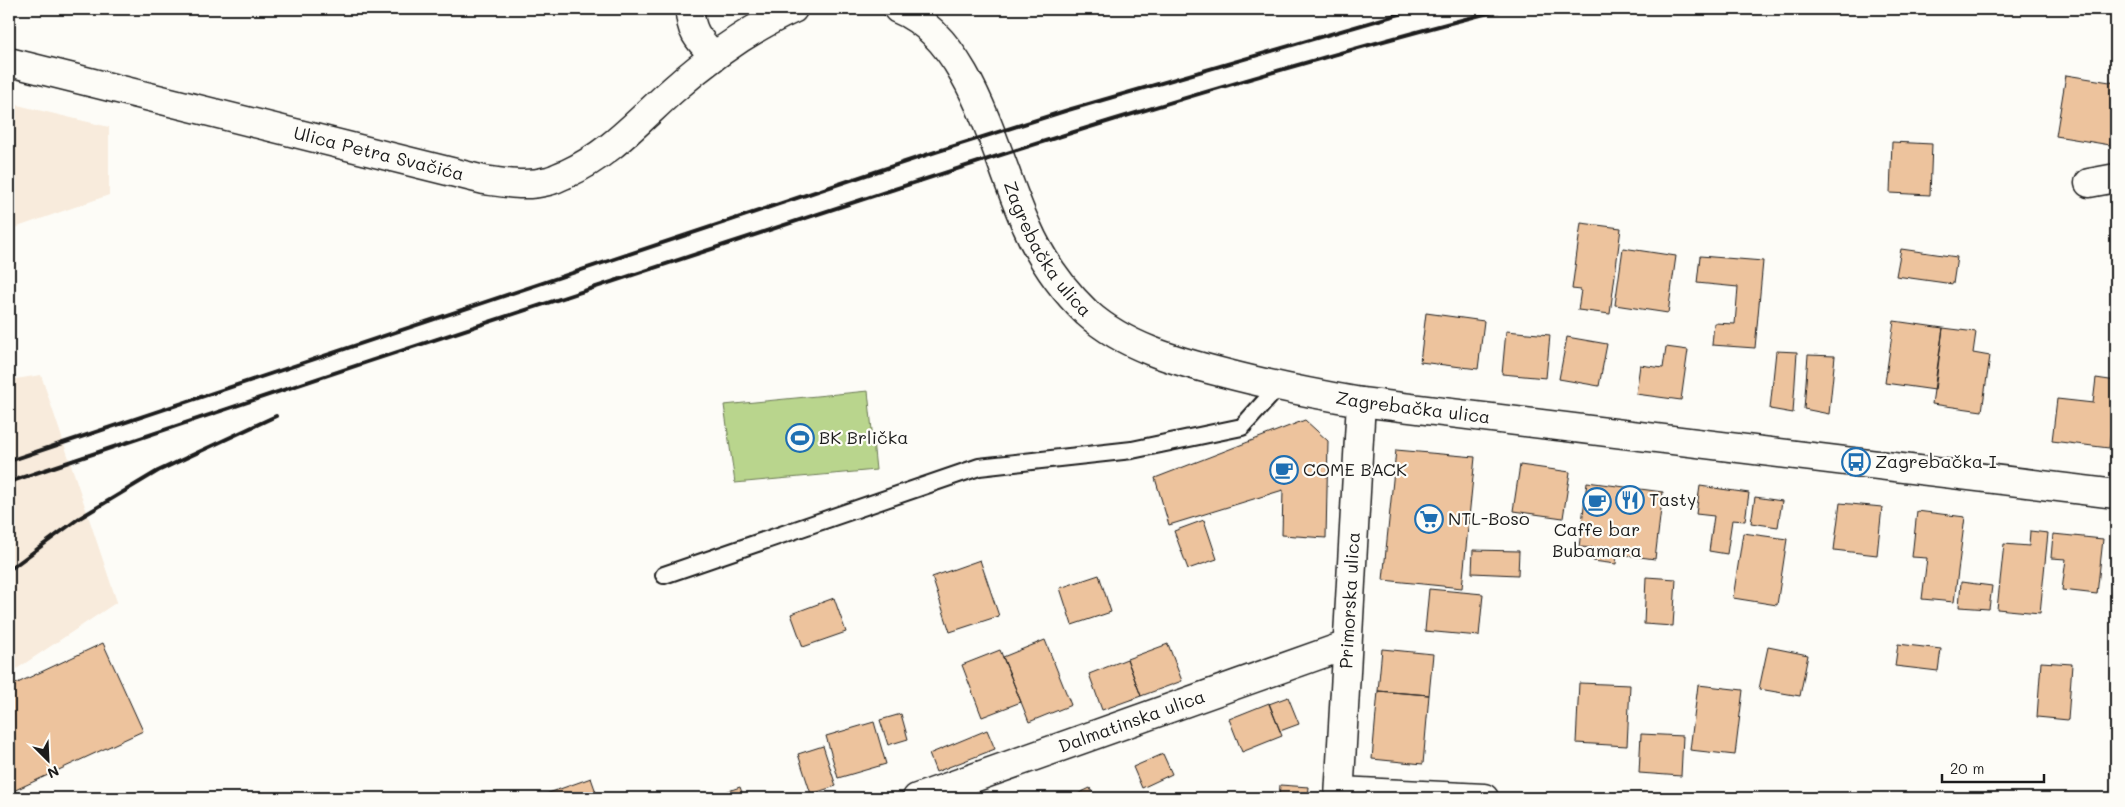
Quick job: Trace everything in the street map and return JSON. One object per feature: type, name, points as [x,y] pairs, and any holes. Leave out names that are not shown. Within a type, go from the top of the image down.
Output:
[{"type":"main road","points":[[690,9],[690,22],[695,35],[714,56],[770,19],[793,9]]},
{"type":"main road","name":"Zagrebačka ulica","points":[[898,9],[932,30],[953,55],[979,105],[1027,228],[1045,262],[1088,314],[1117,334],[1148,351],[1191,365],[1278,387],[1360,402],[2116,494]]},
{"type":"main road","name":"Ulica Petra Svačića","points":[[9,62],[484,180],[518,185],[549,181],[584,166],[625,136],[673,90],[714,56]]},
{"type":"main road","points":[[2089,183],[2116,178]]},
{"type":"main road","name":"Primorska ulica","points":[[1340,795],[1360,402]]},
{"type":"main road","name":"Dalmatinska ulica","points":[[917,798],[1347,645]]},
{"type":"main road","points":[[1340,795],[1484,798]]},
{"type":"lane","points":[[664,575],[979,467],[1132,450],[1242,427],[1278,387]]},
{"type":"shaded area","points":[[9,103],[109,127],[109,195],[9,230]]},
{"type":"shaded area","points":[[41,375],[117,602],[9,674],[9,380]]},
{"type":"green space","name":"BK Brlička","points":[[868,391],[876,470],[735,483],[724,405]]},
{"type":"building","points":[[2066,75],[2116,83],[2116,107],[2110,145],[2056,136]]},
{"type":"building","points":[[1892,142],[1932,144],[1930,195],[1890,193]]},
{"type":"building","points":[[1581,223],[1621,228],[1610,314],[1578,310],[1581,290],[1572,289]]},
{"type":"building","points":[[1623,248],[1676,256],[1668,313],[1615,305]]},
{"type":"building","points":[[1901,249],[1957,257],[1953,284],[1896,276]]},
{"type":"building","points":[[1700,256],[1763,261],[1755,348],[1712,345],[1714,323],[1735,324],[1738,287],[1697,283]]},
{"type":"building","points":[[1426,313],[1484,321],[1478,369],[1420,362]]},
{"type":"building","points":[[1894,321],[1943,328],[1935,390],[1885,383]]},
{"type":"building","points":[[1943,328],[1976,332],[1973,353],[1990,356],[1982,411],[1932,404]]},
{"type":"building","points":[[1506,331],[1550,335],[1546,378],[1502,374]]},
{"type":"building","points":[[1567,337],[1607,344],[1599,386],[1559,379]]},
{"type":"building","points":[[1666,347],[1688,350],[1681,400],[1636,394],[1640,365],[1663,368]]},
{"type":"building","points":[[1776,351],[1797,352],[1793,413],[1770,409]]},
{"type":"building","points":[[1808,355],[1835,356],[1829,414],[1804,409]]},
{"type":"building","points":[[2096,378],[2116,381],[2109,448],[2052,441],[2057,399],[2093,403]]},
{"type":"building","points":[[1305,420],[1328,441],[1326,538],[1282,535],[1283,490],[1169,525],[1155,478]]},
{"type":"building","name":"NTL-Boso","points":[[1396,450],[1475,457],[1462,588],[1383,580]]},
{"type":"building","points":[[1520,465],[1570,472],[1563,518],[1513,511]]},
{"type":"building","points":[[1587,482],[1663,492],[1655,559],[1617,554],[1616,564],[1593,561],[1595,548],[1579,547]]},
{"type":"building","points":[[1700,486],[1749,493],[1745,521],[1732,520],[1727,554],[1709,551],[1714,516],[1696,514]]},
{"type":"building","points":[[1755,497],[1782,501],[1778,527],[1751,523]]},
{"type":"building","points":[[1840,503],[1882,507],[1877,555],[1834,550]]},
{"type":"building","points":[[1917,511],[1965,517],[1954,602],[1922,599],[1927,558],[1912,557]]},
{"type":"building","points":[[1204,520],[1217,559],[1188,569],[1174,531]]},
{"type":"building","points":[[2030,531],[2048,533],[2040,613],[1997,609],[2004,544],[2029,546]]},
{"type":"building","points":[[1743,533],[1787,539],[1777,605],[1733,598]]},
{"type":"building","points":[[2053,534],[2103,539],[2097,594],[2062,590],[2066,559],[2051,558]]},
{"type":"building","points":[[1473,550],[1519,551],[1518,575],[1472,573]]},
{"type":"building","points":[[980,560],[999,616],[950,632],[932,577]]},
{"type":"building","points":[[1099,575],[1111,612],[1072,625],[1060,588]]},
{"type":"building","points":[[1646,577],[1676,579],[1673,626],[1644,624]]},
{"type":"building","points":[[1961,582],[1992,586],[1989,609],[1959,607]]},
{"type":"building","points":[[1429,589],[1483,594],[1479,636],[1425,631]]},
{"type":"building","points":[[834,598],[846,632],[803,647],[791,614]]},
{"type":"building","points":[[1045,640],[1071,705],[1029,722],[1003,657]]},
{"type":"building","points":[[103,643],[143,731],[9,793],[9,687]]},
{"type":"building","points":[[1168,644],[1182,681],[1141,696],[1127,659]]},
{"type":"building","points":[[1898,644],[1941,649],[1938,671],[1895,666]]},
{"type":"building","points":[[1768,647],[1808,655],[1800,696],[1759,689]]},
{"type":"building","points":[[1382,649],[1433,654],[1429,695],[1378,691]]},
{"type":"building","points":[[1000,650],[1021,702],[982,717],[962,665]]},
{"type":"building","points":[[1127,659],[1141,696],[1102,710],[1089,674]]},
{"type":"building","points":[[2041,662],[2072,664],[2068,720],[2037,717]]},
{"type":"building","points":[[1579,683],[1630,685],[1627,746],[1576,743]]},
{"type":"building","points":[[1698,685],[1743,690],[1735,755],[1690,750]]},
{"type":"building","points":[[1378,691],[1429,695],[1423,764],[1372,759]]},
{"type":"building","points":[[1288,697],[1299,724],[1280,731],[1269,704]]},
{"type":"building","points":[[1269,703],[1282,736],[1242,752],[1229,719]]},
{"type":"building","points":[[901,714],[908,739],[888,745],[880,720]]},
{"type":"building","points":[[874,722],[886,764],[838,778],[826,736]]},
{"type":"building","points":[[987,730],[995,749],[936,772],[929,754]]},
{"type":"building","points":[[1641,734],[1683,736],[1681,776],[1639,773]]},
{"type":"building","points":[[823,746],[836,786],[811,794],[798,754]]},
{"type":"building","points":[[1163,754],[1172,774],[1142,788],[1133,767]]},
{"type":"building","points":[[591,778],[598,798],[544,798],[543,795]]},
{"type":"building","points":[[1280,785],[1309,787],[1308,798],[1279,798]]},
{"type":"building","points":[[740,787],[744,798],[718,798],[717,795]]},
{"type":"building","points":[[1090,788],[1095,798],[1069,798]]},
{"type":"railway","points":[[9,461],[926,155],[1068,110],[1417,9]]},
{"type":"railway","points":[[9,482],[457,332],[1017,150],[1211,90],[1504,9]]},
{"type":"railway","points":[[9,570],[78,519],[158,471],[276,416]]},
{"type":"place","name":"BK Brlička","points":[[800,438]]},
{"type":"place","name":"Zagrebačka I","points":[[1856,462]]},
{"type":"place","name":"COME BACK","points":[[1284,470]]},
{"type":"place","name":"Tasty","points":[[1630,500]]},
{"type":"place","name":"Caffe bar Bubamara","points":[[1597,502]]},
{"type":"place","name":"NTL-Boso","points":[[1429,519]]}]
